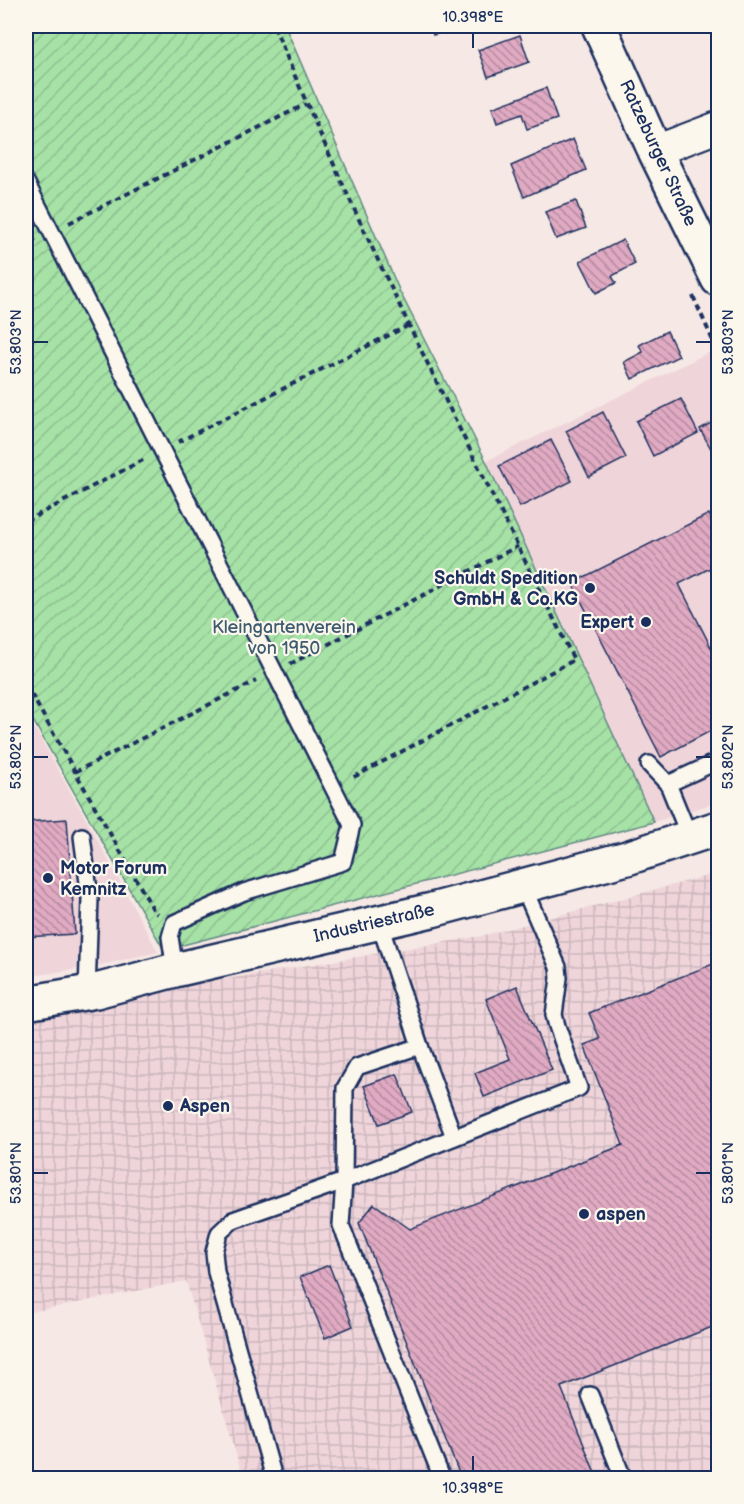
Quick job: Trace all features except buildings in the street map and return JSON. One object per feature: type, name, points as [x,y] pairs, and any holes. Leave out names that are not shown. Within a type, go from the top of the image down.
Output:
[{"type":"main road","name":"Ratzeburger Straße","points":[[599,26],[655,151],[718,279]]},
{"type":"main road","name":"Industriestraße","points":[[26,1003],[87,993],[523,886],[627,858],[704,833]]},
{"type":"street","points":[[655,151],[718,127]]},
{"type":"lane","points":[[26,182],[352,825],[343,862],[244,892],[174,923],[170,937],[175,970]]},
{"type":"lane","points":[[668,784],[718,761]]},
{"type":"lane","points":[[649,764],[668,784],[704,833]]},
{"type":"lane","points":[[82,836],[90,898],[87,993]]},
{"type":"lane","points":[[274,1479],[216,1272],[214,1252],[219,1233],[233,1220],[344,1181],[579,1088],[554,1015],[559,978],[558,967],[523,886]]},
{"type":"lane","points":[[379,922],[420,1046],[454,1137]]},
{"type":"lane","points":[[420,1046],[357,1067],[345,1088],[341,1225],[442,1479]]},
{"type":"lane","points":[[590,1395],[623,1479]]},
{"type":"path","points":[[274,26],[306,104],[383,271],[574,660],[333,787]]},
{"type":"path","points":[[26,244],[306,104]]},
{"type":"path","points":[[26,521],[409,325]]},
{"type":"path","points":[[75,771],[274,672],[518,546]]},
{"type":"path","points":[[26,685],[154,911],[172,929]]},
{"type":"shaded area","points":[[712,351],[718,367],[718,802],[654,822],[486,461]]},
{"type":"shaded area","points":[[26,713],[158,952],[96,966],[26,977]]},
{"type":"shaded area","points":[[718,873],[718,1478],[243,1478],[186,1281],[26,1313],[26,1015],[107,999],[481,936]]},
{"type":"green space","name":"Kleingartenverein von 1950","points":[[26,26],[285,26],[400,292],[486,461],[654,822],[164,950],[26,708]]},
{"type":"place","name":"Schuldt Spedition GmbH & Co.KG","points":[[590,588]]},
{"type":"place","name":"Expert","points":[[646,622]]},
{"type":"place","name":"Motor Forum Kemnitz","points":[[48,878]]},
{"type":"place","name":"Aspen","points":[[168,1106]]},
{"type":"place","name":"aspen","points":[[584,1214]]}]
